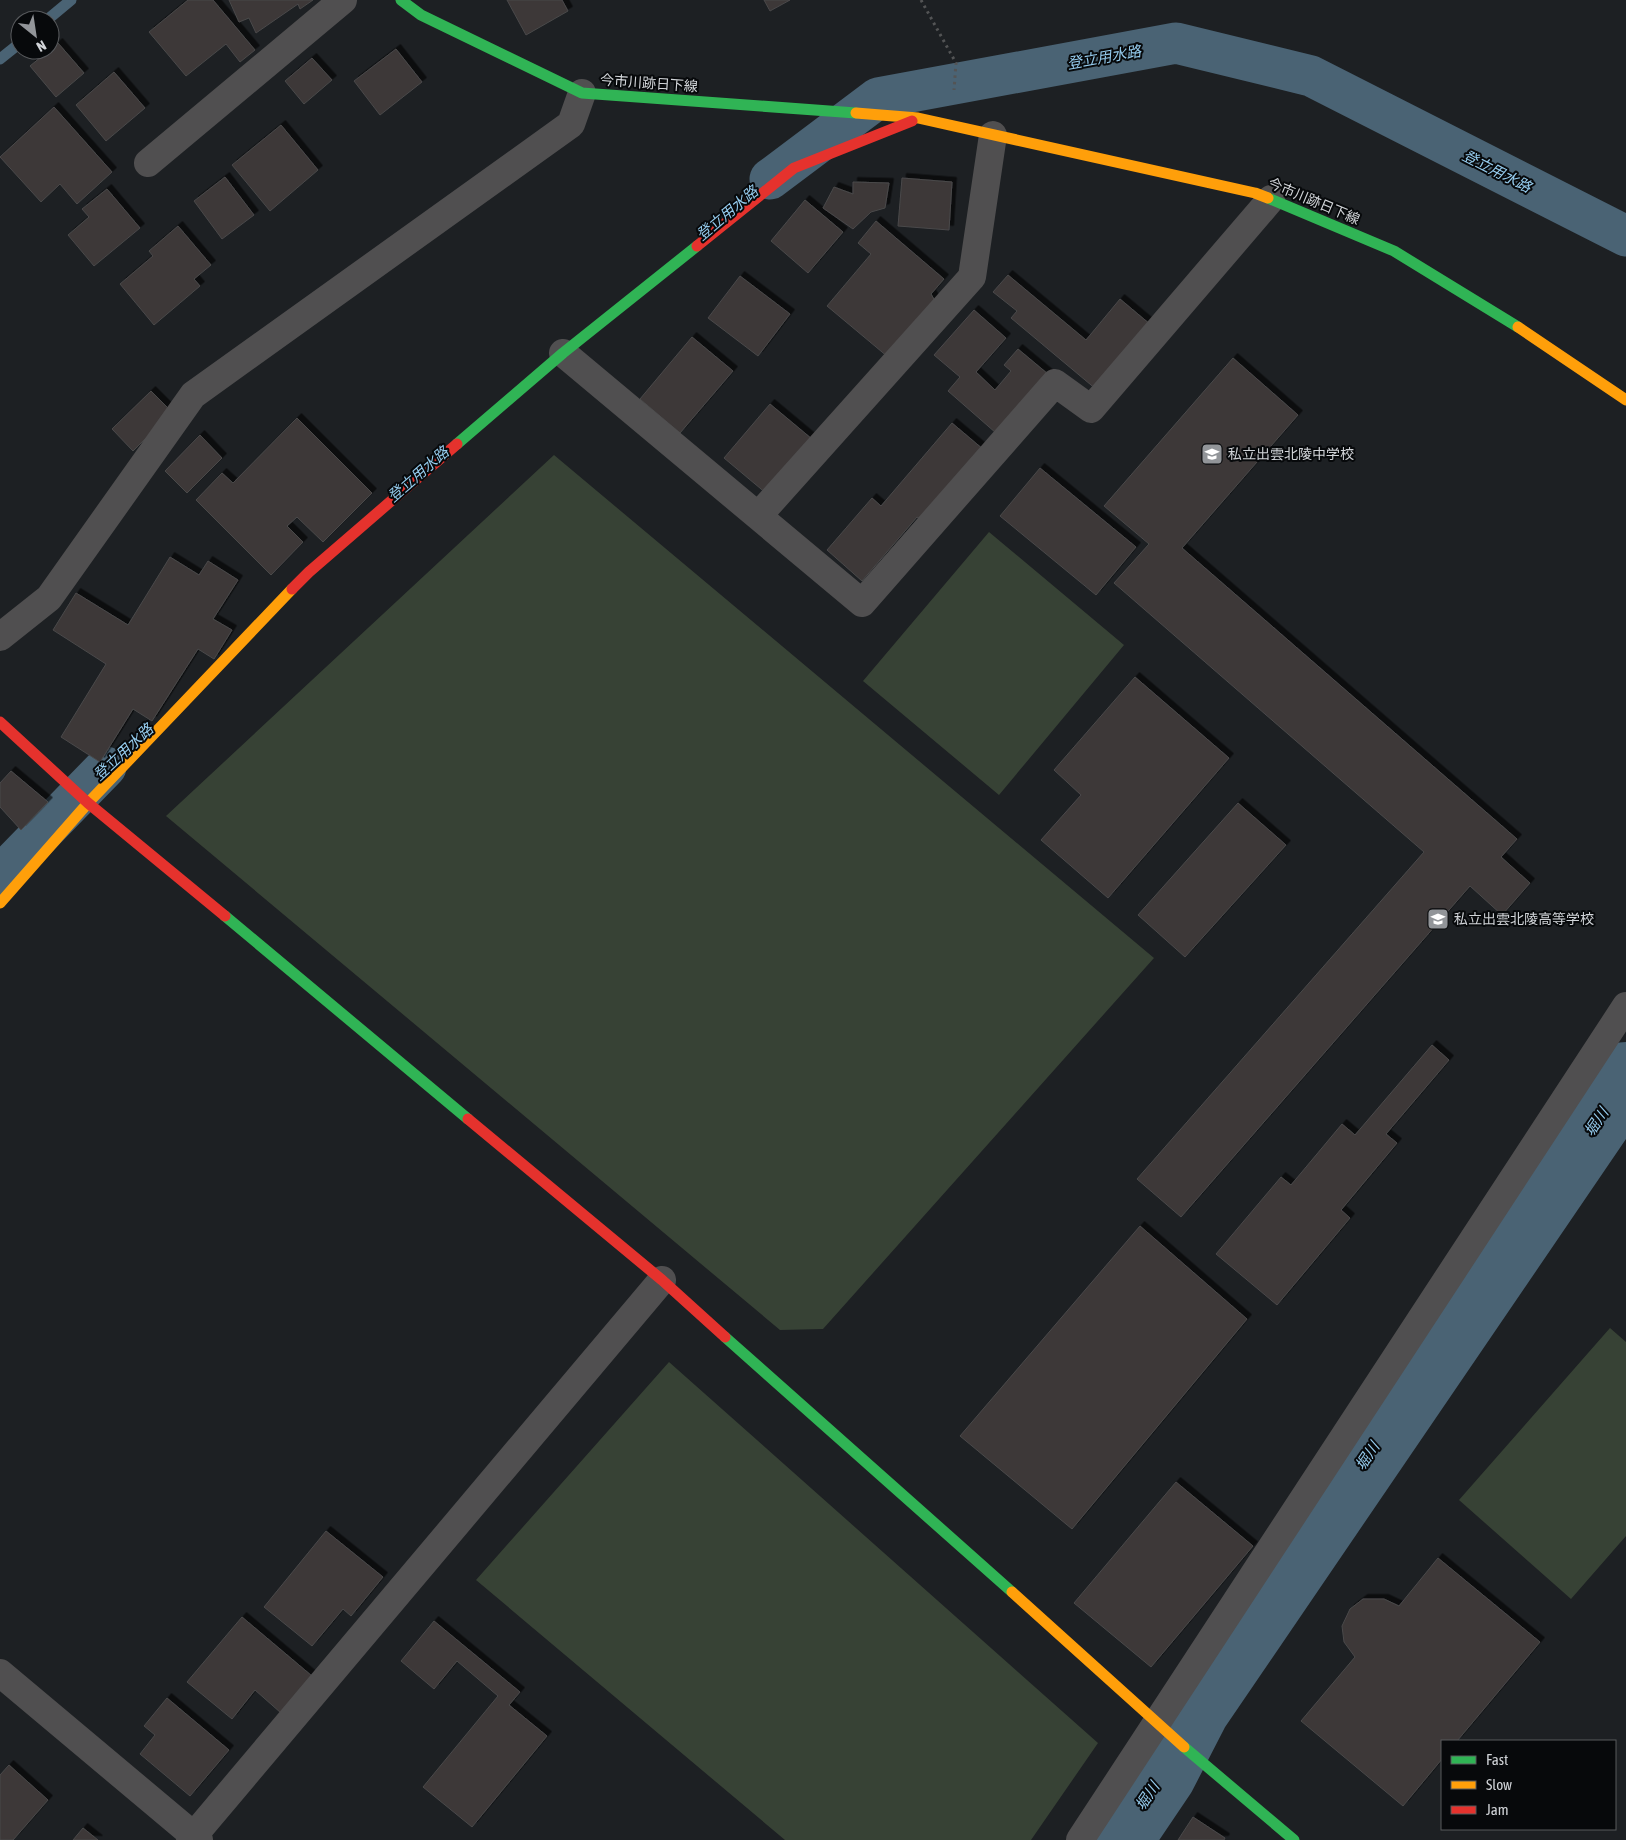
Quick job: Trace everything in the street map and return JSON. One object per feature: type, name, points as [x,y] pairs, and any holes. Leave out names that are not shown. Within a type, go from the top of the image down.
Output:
[{"type":"street","points":[[148,163],[344,0]]},
{"type":"street","name":"今市川跡日下線","points":[[401,0],[421,15],[582,93],[918,118],[1255,192],[1394,251],[1517,327],[1626,400]]},
{"type":"street","points":[[0,637],[49,598],[193,395],[571,124],[582,93]]},
{"type":"street","points":[[0,903],[88,803],[309,572],[563,353],[794,168],[918,118]]},
{"type":"street","points":[[758,516],[972,277],[993,134]]},
{"type":"street","points":[[563,353],[862,603],[1055,383],[1091,409],[1271,199]]},
{"type":"street","points":[[0,722],[88,803],[662,1280],[1224,1782],[1294,1840]]},
{"type":"street","points":[[1080,1840],[1626,1006]]},
{"type":"street","points":[[0,1673],[194,1839],[662,1280]]},
{"type":"path","points":[[921,0],[956,63],[952,126]]},
{"type":"green space","points":[[554,455],[1154,958],[823,1329],[780,1330],[166,816]]},
{"type":"green space","points":[[989,532],[1124,645],[999,795],[863,681]]},
{"type":"green space","points":[[1610,1328],[1626,1342],[1626,1536],[1571,1599],[1459,1500]]},
{"type":"green space","points":[[669,1362],[1098,1743],[1031,1840],[785,1840],[476,1580]]},
{"type":"building","points":[[188,0],[213,0],[255,50],[240,62],[226,44],[186,76],[149,32]]},
{"type":"building","points":[[229,0],[313,0],[300,9],[298,4],[256,33],[249,18],[239,22]]},
{"type":"building","points":[[507,0],[562,0],[568,11],[526,35]]},
{"type":"building","points":[[764,0],[790,0],[770,11]]},
{"type":"building","points":[[60,45],[84,73],[56,97],[30,66],[37,60],[60,60]]},
{"type":"building","points":[[396,49],[422,82],[380,115],[354,81]]},
{"type":"building","points":[[312,58],[332,80],[304,104],[285,81]]},
{"type":"building","points":[[114,72],[145,108],[106,141],[76,105]]},
{"type":"building","points":[[54,107],[112,172],[77,204],[60,184],[41,202],[0,157]]},
{"type":"building","points":[[281,125],[318,170],[270,211],[232,165]]},
{"type":"building","points":[[225,177],[254,215],[222,239],[194,201]]},
{"type":"building","points":[[902,178],[952,182],[949,230],[898,226]]},
{"type":"building","points":[[853,182],[889,183],[885,208],[871,212],[853,229],[823,208],[834,187],[853,194]]},
{"type":"building","points":[[107,189],[140,228],[94,266],[68,235],[89,217],[82,209]]},
{"type":"building","points":[[805,200],[843,232],[808,273],[771,241]]},
{"type":"building","points":[[876,221],[944,279],[931,294],[935,301],[888,357],[827,306],[871,254],[858,243]]},
{"type":"building","points":[[178,226],[211,265],[194,279],[200,286],[154,325],[120,284],[153,256],[149,251]]},
{"type":"building","points":[[1008,275],[1086,340],[1120,299],[1151,325],[1097,390],[1011,318],[1017,311],[993,292]]},
{"type":"building","points":[[740,276],[790,314],[758,356],[708,318]]},
{"type":"building","points":[[974,310],[1006,338],[976,372],[995,390],[1011,371],[1004,365],[1018,349],[1048,374],[996,433],[948,391],[960,377],[934,355]]},
{"type":"building","points":[[692,337],[733,371],[680,433],[640,399]]},
{"type":"building","points":[[1233,358],[1298,415],[1182,548],[1517,839],[1501,857],[1530,883],[1502,915],[1470,886],[1181,1217],[1137,1179],[1424,852],[1114,583],[1149,544],[1104,506]]},
{"type":"building","points":[[151,391],[172,412],[133,451],[112,429]]},
{"type":"building","points":[[770,404],[812,439],[767,494],[724,458]]},
{"type":"building","points":[[297,418],[372,493],[323,542],[297,517],[287,526],[303,542],[271,575],[196,500],[222,473],[233,483]]},
{"type":"building","points":[[952,423],[984,450],[923,521],[917,517],[862,581],[827,550],[872,498],[881,506]]},
{"type":"building","points":[[200,435],[222,458],[187,493],[165,471]]},
{"type":"building","points":[[1040,468],[1136,547],[1096,595],[1000,516]]},
{"type":"building","points":[[170,557],[199,575],[208,561],[238,580],[213,619],[232,630],[214,659],[198,649],[152,721],[133,709],[100,762],[61,737],[106,664],[53,630],[76,593],[128,625]]},
{"type":"building","points":[[1135,677],[1229,758],[1108,898],[1041,840],[1081,795],[1054,770]]},
{"type":"building","points":[[11,771],[48,802],[21,830],[0,807],[0,783]]},
{"type":"building","points":[[1238,803],[1286,845],[1185,957],[1138,915]]},
{"type":"building","points":[[1432,1045],[1449,1060],[1386,1134],[1397,1143],[1341,1210],[1350,1218],[1277,1305],[1216,1254],[1281,1177],[1291,1185],[1342,1124],[1355,1135]]},
{"type":"building","points":[[1140,1226],[1247,1319],[1072,1529],[960,1436]]},
{"type":"building","points":[[1176,1482],[1253,1546],[1151,1667],[1074,1603]]},
{"type":"building","points":[[326,1531],[383,1577],[351,1616],[343,1609],[312,1646],[264,1607]]},
{"type":"building","points":[[1438,1558],[1540,1642],[1458,1740],[1441,1740],[1441,1760],[1403,1806],[1301,1721],[1355,1657],[1344,1642],[1342,1626],[1350,1609],[1363,1599],[1384,1599],[1399,1606]]},
{"type":"building","points":[[242,1617],[312,1676],[281,1713],[255,1690],[232,1719],[187,1682]]},
{"type":"building","points":[[434,1621],[520,1692],[509,1705],[547,1736],[472,1827],[423,1787],[498,1696],[457,1661],[434,1689],[401,1661]]},
{"type":"building","points":[[167,1698],[229,1750],[190,1796],[140,1754],[155,1735],[144,1726]]},
{"type":"building","points":[[9,1765],[48,1800],[13,1840],[0,1840],[0,1775]]},
{"type":"building","points":[[1193,1817],[1225,1838],[1224,1840],[1178,1840]]},
{"type":"building","points":[[83,1828],[98,1840],[73,1840]]},
{"type":"waterway","points":[[59,10],[71,0]]},
{"type":"waterway","name":"登立用水路","points":[[770,179],[878,98],[1176,43],[1311,76],[1626,236]]},
{"type":"waterway","points":[[0,59],[10,51]]},
{"type":"waterway","name":"登立用水路","points":[[0,876],[106,767]]},
{"type":"waterway","name":"堀川","points":[[1117,1840],[1161,1775],[1195,1709],[1626,1077]]},
{"type":"traffic: fast","points":[[401,0],[421,15],[582,93],[856,113]]},
{"type":"traffic: fast","points":[[1268,198],[1394,251],[1518,327]]},
{"type":"traffic: fast","points":[[457,444],[563,353],[697,246]]},
{"type":"traffic: fast","points":[[225,916],[468,1119]]},
{"type":"traffic: fast","points":[[725,1337],[1012,1592]]},
{"type":"traffic: fast","points":[[1184,1747],[1294,1840]]},
{"type":"traffic: slow","points":[[856,113],[918,118],[1255,193],[1268,198]]},
{"type":"traffic: slow","points":[[1518,327],[1626,400]]},
{"type":"traffic: slow","points":[[0,903],[88,803],[292,589]]},
{"type":"traffic: slow","points":[[1012,1592],[1184,1747]]},
{"type":"traffic: jam","points":[[697,246],[794,168],[912,121]]},
{"type":"traffic: jam","points":[[292,589],[309,572],[457,444]]},
{"type":"traffic: jam","points":[[0,722],[88,803],[225,916]]},
{"type":"traffic: jam","points":[[468,1119],[662,1280],[725,1337]]},
{"type":"place","name":"私立出雲北陵中学校","points":[[1212,454]]},
{"type":"place","name":"私立出雲北陵高等学校","points":[[1438,919]]}]
